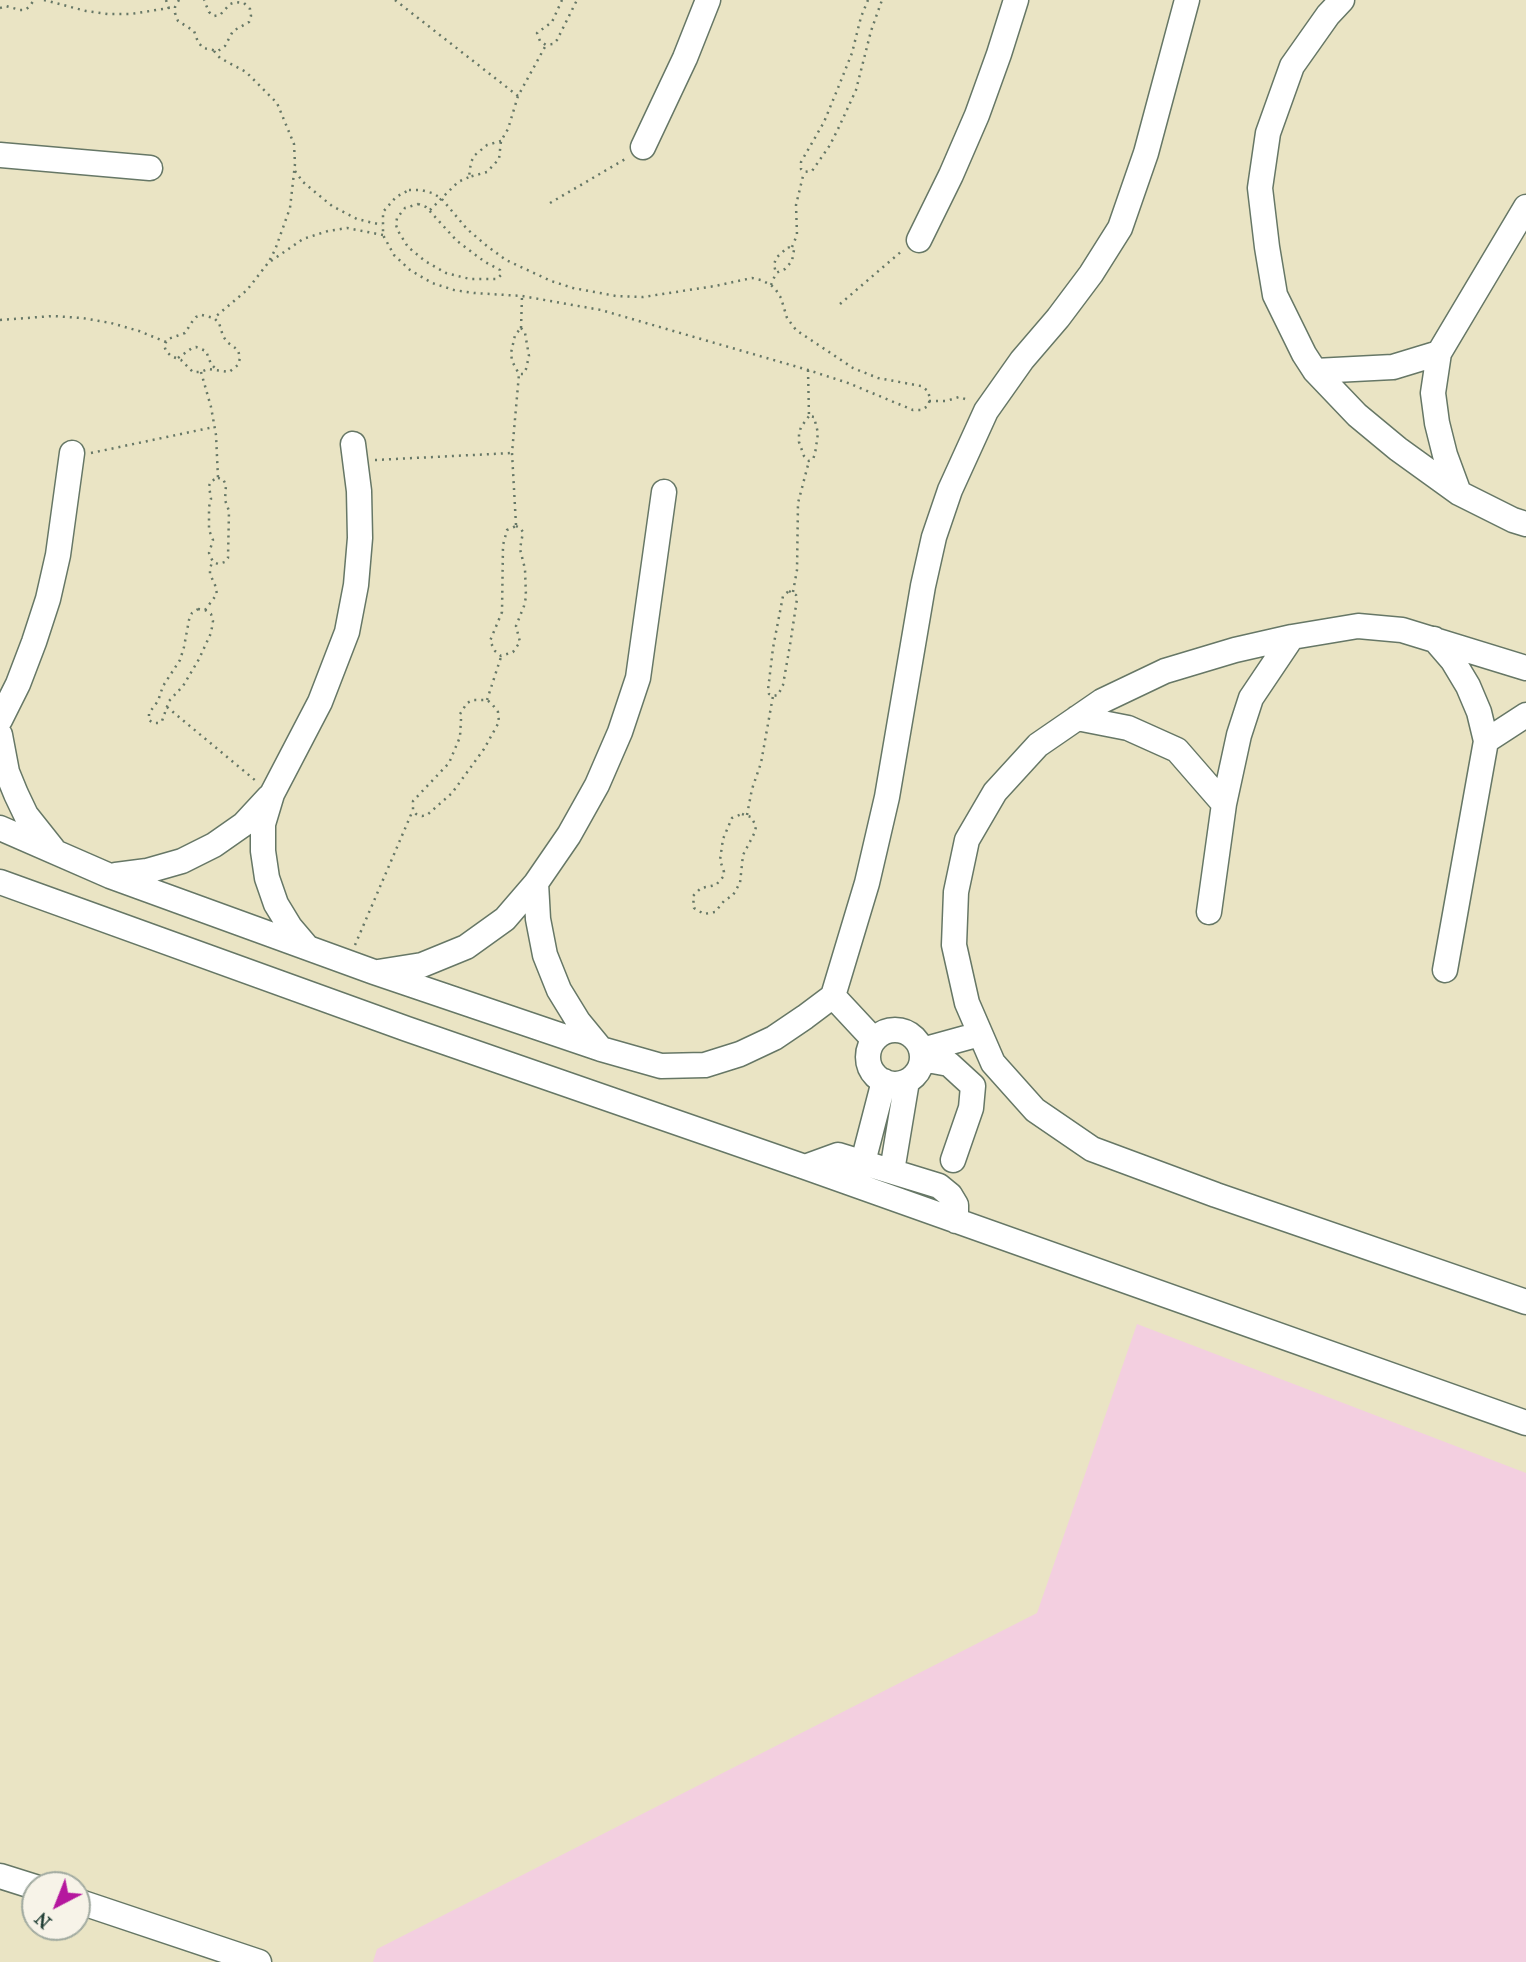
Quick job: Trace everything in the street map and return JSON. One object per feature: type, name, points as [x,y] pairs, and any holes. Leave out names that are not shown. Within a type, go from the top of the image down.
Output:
[{"type":"street","points":[[644,145],[685,58],[708,0]]},
{"type":"street","points":[[920,237],[977,115],[1016,0]]},
{"type":"street","points":[[0,828],[110,876],[374,972],[601,1049],[662,1066],[705,1065],[740,1054],[774,1038],[805,1017],[833,996],[867,883],[887,797],[923,586],[934,537],[950,490],[986,411],[1022,360],[1091,274],[1120,228],[1146,153],[1187,0]]},
{"type":"street","points":[[1342,0],[1328,15],[1292,66],[1268,133],[1260,188],[1275,295],[1315,371],[1357,415],[1398,449],[1459,493],[1526,524]]},
{"type":"street","points":[[0,155],[150,168]]},
{"type":"street","points":[[1459,493],[1437,423],[1433,393],[1439,353],[1526,207]]},
{"type":"street","points":[[1315,371],[1393,367],[1439,353]]},
{"type":"street","points":[[308,948],[290,927],[276,904],[267,878],[263,824],[272,794],[320,702],[347,632],[356,585],[360,538],[359,491],[354,452]]},
{"type":"street","points":[[0,720],[26,663],[48,599],[58,555],[71,455]]},
{"type":"street","points":[[374,972],[422,965],[466,947],[505,919],[536,883],[569,835],[597,785],[620,732],[638,678],[664,492]]},
{"type":"street","points":[[1526,668],[1402,630],[1358,626],[1235,650],[1165,671],[1102,701],[1038,745],[995,792],[967,840],[956,892],[954,946],[967,1003],[993,1063],[1035,1110],[1092,1149],[1216,1195],[1526,1302]]},
{"type":"street","points":[[1209,912],[1224,804],[1239,735],[1251,698],[1292,637]]},
{"type":"street","points":[[1433,639],[1468,685],[1479,712],[1486,741],[1445,970]]},
{"type":"street","points":[[1486,741],[1526,715]]},
{"type":"street","points":[[1077,718],[1128,728],[1177,750],[1224,804]]},
{"type":"street","points":[[0,736],[7,772],[16,794],[26,815],[55,852]]},
{"type":"street","points":[[110,876],[147,872],[182,861],[214,845],[244,824],[272,794]]},
{"type":"street","points":[[0,882],[407,1029],[1526,1423]]},
{"type":"street","points":[[536,883],[538,919],[545,955],[559,990],[578,1021],[601,1049]]},
{"type":"street","points":[[833,996],[874,1040]]},
{"type":"street","points":[[895,1029],[907,1032],[917,1040],[922,1055],[917,1074],[896,1081],[874,1074],[869,1063],[869,1051],[874,1040],[883,1032],[895,1029]]},
{"type":"street","points":[[922,1055],[980,1034]]},
{"type":"street","points":[[922,1055],[949,1064],[973,1086],[971,1108],[953,1160]]},
{"type":"street","points":[[863,1162],[896,1081]]},
{"type":"street","points":[[892,1171],[896,1081]]},
{"type":"street","points":[[805,1167],[838,1155],[939,1186],[950,1195],[956,1205],[956,1222]]},
{"type":"street","points":[[0,1875],[21,1882]]},
{"type":"street","points":[[91,1906],[259,1962]]},
{"type":"path","points":[[0,8],[6,6],[25,10],[34,0]]},
{"type":"path","points":[[44,0],[86,12],[108,14],[131,14],[175,7]]},
{"type":"path","points":[[166,0],[169,9]]},
{"type":"path","points":[[179,0],[175,7],[178,21],[194,31],[198,42],[204,48],[218,51],[225,47],[233,31],[249,22],[250,9],[244,3],[231,2],[220,15],[214,16],[209,12],[204,0]]},
{"type":"path","points":[[396,0],[518,96]]},
{"type":"path","points":[[562,0],[551,22],[537,33],[540,41],[546,45],[557,40],[578,0]]},
{"type":"path","points":[[776,273],[785,269],[792,261],[792,247],[797,235],[796,205],[804,172],[800,164],[824,122],[838,88],[852,53],[867,0]]},
{"type":"path","points":[[804,172],[811,171],[830,145],[845,115],[856,90],[882,0]]},
{"type":"path","points":[[430,210],[458,182],[486,172],[495,164],[501,153],[501,141],[508,129],[518,96],[546,45]]},
{"type":"path","points":[[214,51],[220,58],[246,72],[277,103],[294,144],[295,171],[293,194],[282,237],[268,263],[247,290],[214,318]]},
{"type":"path","points":[[469,177],[475,155],[487,145],[501,141]]},
{"type":"path","points":[[550,203],[622,162],[644,145]]},
{"type":"path","points":[[295,171],[303,182],[332,206],[357,219],[382,225]]},
{"type":"path","points":[[409,190],[421,190],[441,198],[467,229],[506,260],[573,288],[615,296],[643,297],[752,278],[761,279],[771,285],[781,298],[786,318],[796,330],[853,368],[878,379],[921,386],[928,391],[928,406],[913,410],[808,370],[601,310],[522,296],[454,290],[432,283],[410,270],[394,255],[383,235],[382,225],[383,212],[396,197],[409,190]]},
{"type":"path","points":[[418,204],[430,210],[457,241],[500,270],[497,279],[470,279],[446,273],[408,247],[396,225],[400,212],[418,204]]},
{"type":"path","points":[[354,229],[357,219]]},
{"type":"path","points":[[268,263],[303,239],[328,230],[354,229],[383,235]]},
{"type":"path","points":[[840,304],[920,237]]},
{"type":"path","points":[[771,285],[776,273],[776,258],[788,247],[792,247]]},
{"type":"path","points":[[516,526],[512,453],[519,374],[511,353],[515,335],[521,328],[522,296]]},
{"type":"path","points":[[209,315],[214,318],[219,323],[223,337],[238,349],[240,358],[235,369],[219,372],[208,369],[197,373],[189,370],[178,358],[166,351],[164,345],[167,339],[185,333],[196,317],[209,315]]},
{"type":"path","points":[[0,320],[53,316],[82,318],[139,331],[166,342]]},
{"type":"path","points":[[519,374],[523,374],[526,369],[529,356],[525,333],[521,328]]},
{"type":"path","points":[[178,358],[196,347],[206,351],[211,364],[219,372]]},
{"type":"path","points":[[808,370],[809,416],[801,427],[799,442],[809,461]]},
{"type":"path","points":[[201,372],[214,427],[218,478]]},
{"type":"path","points":[[929,401],[946,401],[959,397],[986,411]]},
{"type":"path","points":[[773,696],[778,695],[783,685],[797,599],[793,592],[797,570],[798,503],[809,461],[815,454],[818,433],[814,417],[809,416]]},
{"type":"path","points":[[71,455],[214,427]]},
{"type":"path","points":[[354,452],[512,453]]},
{"type":"path","points":[[205,610],[217,594],[210,574],[212,562],[209,553],[213,540],[209,530],[209,486],[211,481],[218,478],[223,479],[226,485],[225,500],[229,512],[228,558],[218,565],[212,562]]},
{"type":"path","points":[[501,656],[513,652],[520,642],[516,626],[526,597],[526,569],[520,549],[523,533],[516,526]]},
{"type":"path","points":[[501,656],[495,651],[491,641],[502,612],[503,545],[507,530],[516,526]]},
{"type":"path","points":[[773,696],[768,692],[783,596],[793,592]]},
{"type":"path","points":[[198,609],[205,610],[211,614],[213,621],[211,633],[183,686],[167,706],[162,721],[158,723],[149,720],[149,713],[180,660],[192,613],[198,609]]},
{"type":"path","points":[[487,701],[501,656]]},
{"type":"path","points":[[747,815],[761,763],[773,696]]},
{"type":"path","points":[[413,810],[422,816],[440,806],[460,784],[499,722],[498,712],[487,701],[473,700],[467,703],[460,714]]},
{"type":"path","points":[[167,706],[272,794]]},
{"type":"path","points":[[347,962],[413,810],[415,798],[449,763],[460,737],[461,719]]},
{"type":"path","points":[[737,815],[747,815],[754,821],[755,832],[744,855],[740,883],[733,895],[723,901],[715,912],[698,912],[692,902],[696,891],[716,885],[723,877],[720,851],[727,827],[737,815]]},
{"type":"shaded area","points":[[1137,1324],[1526,1473],[1526,1962],[373,1962],[377,1949],[1037,1613]]}]
